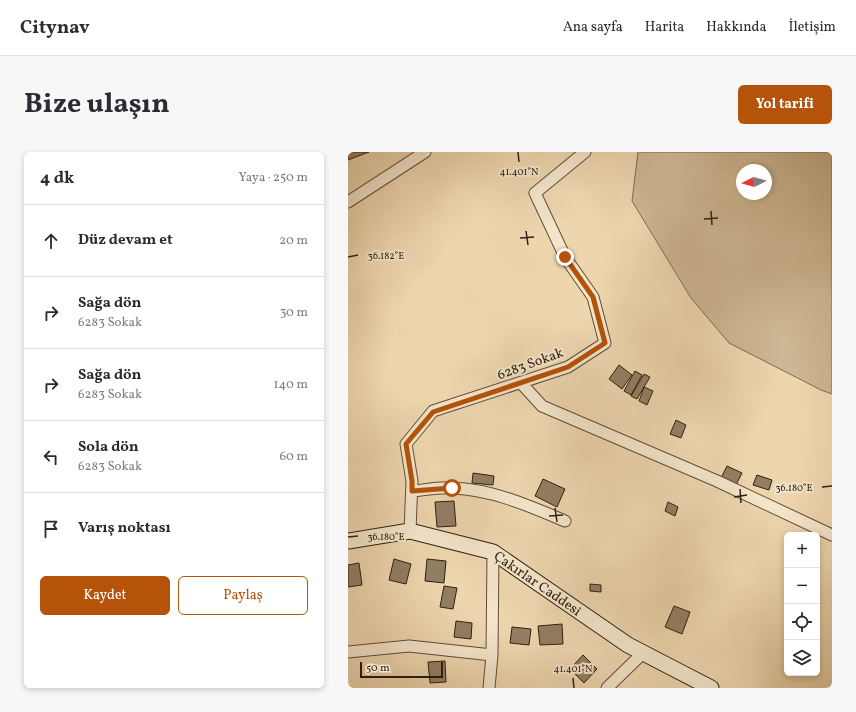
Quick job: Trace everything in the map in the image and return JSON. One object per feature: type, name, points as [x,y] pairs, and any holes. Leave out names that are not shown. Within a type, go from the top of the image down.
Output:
[{"type":"street","points":[[348,202],[425,152]]},
{"type":"street","name":"6283 Sokak","points":[[410,531],[412,481],[406,444],[433,412],[568,367],[605,343],[593,297],[565,257],[535,193],[585,152]]},
{"type":"street","points":[[521,383],[542,406],[717,481],[832,535]]},
{"type":"street","points":[[412,491],[452,488],[483,492],[524,504],[565,521]]},
{"type":"street","name":"Çakırlar Caddesi","points":[[348,541],[410,531],[493,552],[628,645],[711,688]]},
{"type":"street","points":[[489,688],[492,655],[493,552]]},
{"type":"street","points":[[348,652],[409,646],[492,655]]},
{"type":"street","points":[[607,688],[643,653]]},
{"type":"shaded area","points":[[638,152],[832,152],[832,394],[821,390],[729,343],[691,298],[632,201]]},
{"type":"building","points":[[348,152],[369,152],[348,160]]},
{"type":"building","points":[[619,365],[632,375],[622,389],[609,379]]},
{"type":"building","points":[[635,371],[642,375],[631,395],[624,391]]},
{"type":"building","points":[[644,374],[650,377],[637,399],[631,396]]},
{"type":"building","points":[[644,387],[653,391],[647,405],[639,401]]},
{"type":"building","points":[[676,420],[686,425],[681,438],[670,434]]},
{"type":"building","points":[[727,466],[742,473],[736,485],[721,478]]},
{"type":"building","points":[[473,473],[494,476],[493,485],[472,483]]},
{"type":"building","points":[[757,475],[772,480],[769,490],[753,485]]},
{"type":"building","points":[[543,479],[565,489],[557,507],[535,496]]},
{"type":"building","points":[[454,501],[456,526],[437,527],[435,502]]},
{"type":"building","points":[[668,502],[678,507],[675,516],[665,511]]},
{"type":"building","points":[[394,559],[411,564],[406,584],[389,580]]},
{"type":"building","points":[[427,559],[446,561],[444,583],[425,581]]},
{"type":"building","points":[[359,563],[362,585],[348,587],[348,565]]},
{"type":"building","points":[[590,584],[601,585],[601,592],[590,591]]},
{"type":"building","points":[[444,586],[457,588],[453,609],[440,607]]},
{"type":"building","points":[[674,606],[690,612],[682,634],[665,627]]},
{"type":"building","points":[[456,621],[472,623],[471,639],[454,637]]},
{"type":"building","points":[[562,624],[563,644],[540,645],[538,626]]},
{"type":"building","points":[[512,627],[531,629],[529,645],[510,643]]},
{"type":"building","points":[[583,655],[597,669],[584,683],[570,669]]},
{"type":"building","points":[[445,661],[446,682],[430,683],[428,662]]},
{"type":"route","points":[[452,488],[412,491],[412,481],[406,444],[433,412],[568,367],[605,343],[593,297],[565,257]]}]
